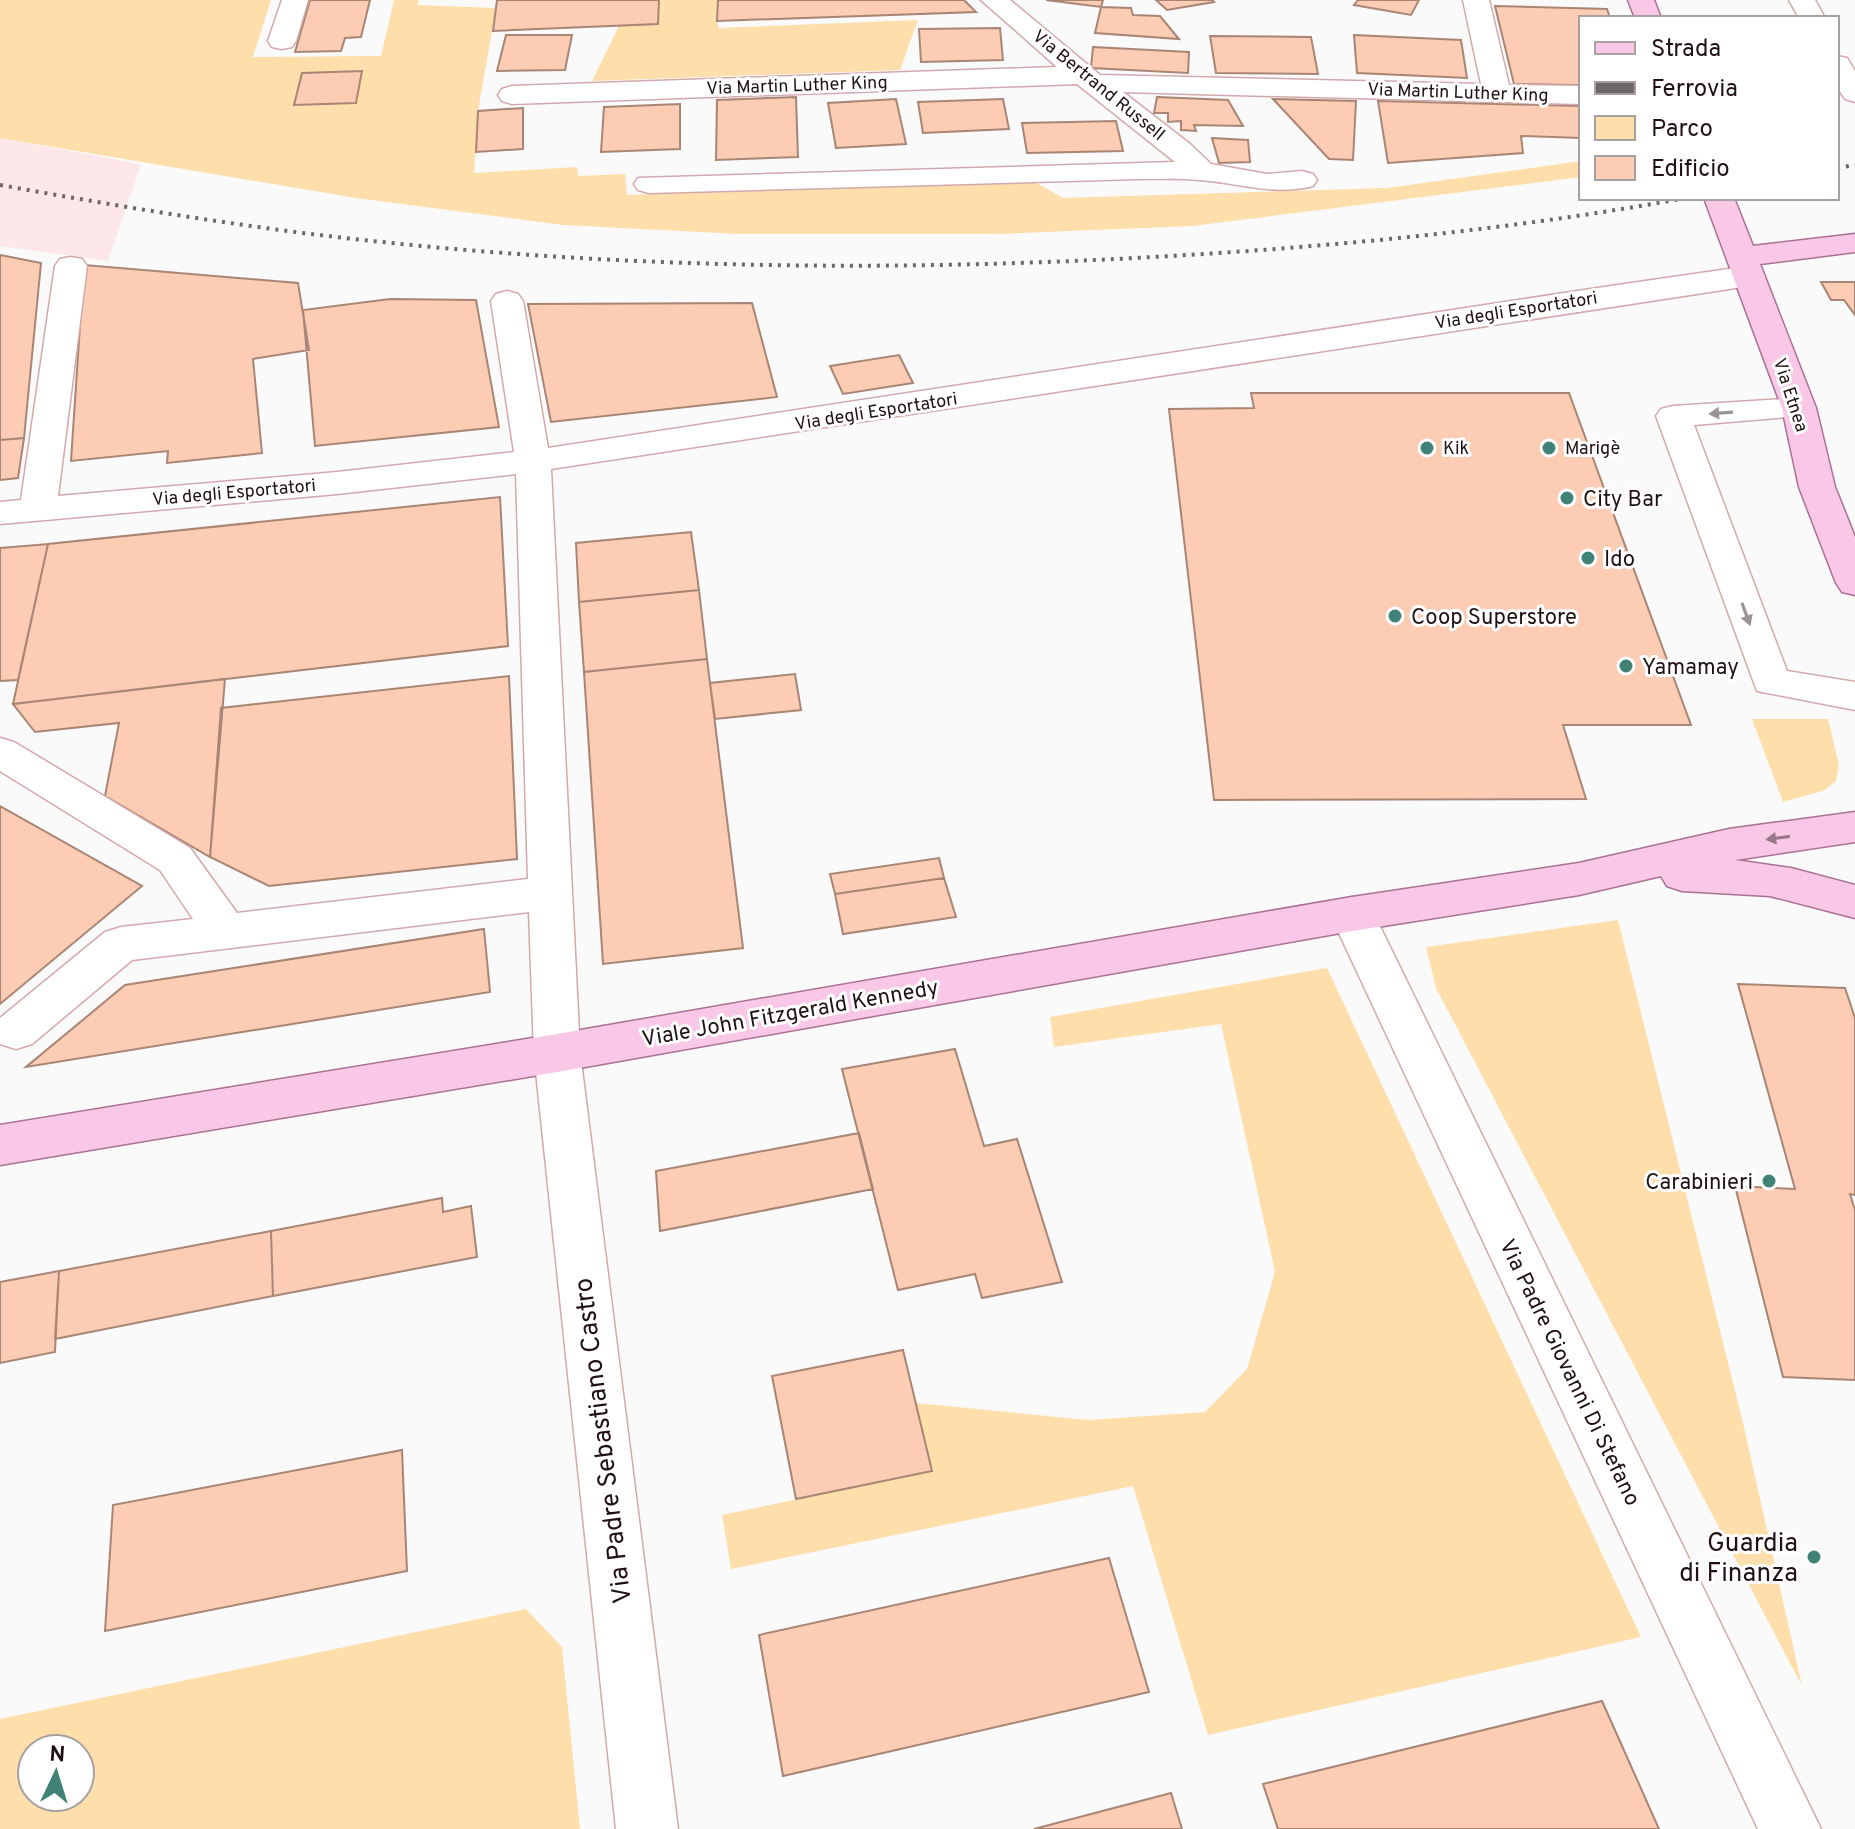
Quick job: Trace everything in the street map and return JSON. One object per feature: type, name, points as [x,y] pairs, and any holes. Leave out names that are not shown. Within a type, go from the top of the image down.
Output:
[{"type":"main road","name":"Via Etnea","points":[[1721,203],[1799,408],[1817,487],[1855,583]]},
{"type":"main road","points":[[1745,266],[1855,243]]},
{"type":"main road","points":[[1579,879],[1729,845],[1855,827]]},
{"type":"main road","points":[[1579,879],[1744,875],[1829,893],[1855,902]]},
{"type":"main road","name":"Viale John Fitzgerald Kennedy","points":[[0,1145],[557,1053],[1352,914],[1579,879]]},
{"type":"street","points":[[282,41],[295,0]]},
{"type":"street","name":"Via Bertrand Russell","points":[[994,0],[1180,150],[1201,171]]},
{"type":"street","points":[[1476,0],[1497,92]]},
{"type":"street","points":[[1839,67],[1855,95]]},
{"type":"street","name":"Via Martin Luther King","points":[[512,95],[1089,79],[1579,95]]},
{"type":"street","points":[[649,184],[1137,170],[1201,171],[1267,183],[1302,180]]},
{"type":"street","points":[[38,509],[71,266]]},
{"type":"street","name":"Via degli Esportatori","points":[[0,513],[239,493],[533,461],[876,412],[1637,291],[1745,266]]},
{"type":"street","name":"Via Padre Sebastiano Castro","points":[[507,301],[533,461],[557,1053],[647,1829]]},
{"type":"street","points":[[1799,408],[1673,416],[1771,682],[1855,696]]},
{"type":"street","points":[[0,752],[175,859],[226,932]]},
{"type":"street","points":[[16,1031],[121,944],[550,893]]},
{"type":"street","name":"Via Padre Giovanni Di Stefano","points":[[1352,914],[1790,1829]]},
{"type":"shaded area","points":[[0,138],[141,164],[108,261],[0,246]]},
{"type":"green space","points":[[0,0],[271,0],[253,57],[381,56],[394,0],[418,0],[418,5],[496,8],[478,111],[474,173],[577,167],[578,176],[625,174],[627,195],[1035,182],[1063,198],[1387,188],[1579,161],[1579,177],[1192,226],[998,234],[739,234],[563,225],[356,198],[0,138]]},
{"type":"green space","points":[[659,0],[718,0],[718,28],[918,20],[900,70],[592,81],[619,26],[658,24]]},
{"type":"green space","points":[[1752,719],[1828,719],[1839,765],[1836,781],[1823,791],[1783,802]]},
{"type":"green space","points":[[1618,920],[1743,1423],[1802,1686],[1436,988],[1426,947]]},
{"type":"green space","points":[[1327,968],[1641,1637],[1208,1735],[1133,1486],[731,1569],[722,1515],[931,1471],[916,1403],[1088,1420],[1205,1412],[1247,1369],[1275,1272],[1221,1024],[1054,1047],[1050,1017]]},
{"type":"green space","points":[[526,1609],[562,1647],[580,1829],[0,1829],[0,1719]]},
{"type":"building","points":[[310,0],[370,0],[361,37],[345,38],[341,51],[295,52]]},
{"type":"building","points":[[497,0],[659,0],[658,24],[493,31]]},
{"type":"building","points":[[718,0],[964,0],[976,12],[717,21]]},
{"type":"building","points":[[1046,0],[1103,0],[1101,7]]},
{"type":"building","points":[[1156,0],[1212,0],[1214,2],[1167,10]]},
{"type":"building","points":[[1358,0],[1419,0],[1411,15],[1354,5]]},
{"type":"building","points":[[1495,6],[1607,9],[1609,16],[1579,16],[1579,85],[1514,84]]},
{"type":"building","points":[[1101,7],[1131,8],[1133,15],[1160,16],[1179,39],[1095,33]]},
{"type":"building","points":[[1000,28],[1003,60],[921,62],[919,29]]},
{"type":"building","points":[[506,35],[572,35],[565,70],[497,71]]},
{"type":"building","points":[[1354,35],[1461,40],[1467,78],[1357,73]]},
{"type":"building","points":[[1210,36],[1311,37],[1318,74],[1216,73]]},
{"type":"building","points":[[1093,47],[1189,52],[1188,73],[1091,68]]},
{"type":"building","points":[[362,71],[356,103],[294,105],[302,73]]},
{"type":"building","points":[[796,97],[798,157],[716,160],[717,100]]},
{"type":"building","points":[[1157,97],[1228,100],[1243,126],[1194,125],[1196,131],[1181,130],[1181,121],[1168,122],[1168,113],[1154,113]]},
{"type":"building","points":[[896,99],[906,144],[836,148],[828,103]]},
{"type":"building","points":[[1003,99],[1009,129],[923,133],[918,102]]},
{"type":"building","points":[[1273,99],[1356,101],[1353,160],[1329,159]]},
{"type":"building","points":[[1378,101],[1579,106],[1579,138],[1521,136],[1523,153],[1388,163]]},
{"type":"building","points":[[680,104],[680,149],[601,152],[604,107]]},
{"type":"building","points":[[523,108],[523,149],[476,152],[478,111]]},
{"type":"building","points":[[1116,121],[1123,151],[1027,153],[1022,123]]},
{"type":"building","points":[[1212,138],[1248,140],[1250,162],[1219,163]]},
{"type":"building","points":[[0,255],[41,263],[24,438],[0,440]]},
{"type":"building","points":[[84,265],[298,283],[309,350],[253,359],[262,453],[167,463],[168,451],[71,461]]},
{"type":"building","points":[[1821,282],[1855,282],[1855,315],[1844,300],[1831,300]]},
{"type":"building","points":[[390,299],[476,300],[499,427],[315,446],[303,310]]},
{"type":"building","points":[[752,303],[777,397],[551,422],[528,304]]},
{"type":"building","points":[[899,355],[913,383],[843,394],[830,366]]},
{"type":"building","points":[[1251,393],[1569,393],[1691,725],[1563,725],[1586,799],[1214,800],[1169,409],[1254,408]]},
{"type":"building","points":[[24,438],[18,478],[0,480],[0,440]]},
{"type":"building","points":[[500,497],[508,646],[13,704],[48,544]]},
{"type":"building","points":[[691,532],[699,590],[579,602],[576,543]]},
{"type":"building","points":[[48,544],[18,680],[0,681],[0,548]]},
{"type":"building","points":[[699,590],[707,659],[584,672],[579,602]]},
{"type":"building","points":[[707,659],[743,948],[603,964],[584,672]]},
{"type":"building","points":[[795,674],[801,710],[715,719],[710,683]]},
{"type":"building","points":[[509,676],[517,859],[269,886],[210,857],[221,708]]},
{"type":"building","points":[[225,679],[210,857],[105,796],[119,723],[35,732],[13,704]]},
{"type":"building","points":[[0,806],[142,886],[0,1004]]},
{"type":"building","points":[[939,858],[944,878],[835,894],[830,874]]},
{"type":"building","points":[[944,878],[956,917],[843,934],[835,894]]},
{"type":"building","points":[[484,929],[490,992],[26,1067],[125,985]]},
{"type":"building","points":[[1738,984],[1845,988],[1855,1018],[1855,1195],[1850,1194],[1855,1210],[1855,1380],[1783,1377],[1735,1186],[1795,1189]]},
{"type":"building","points":[[955,1049],[984,1146],[1017,1139],[1062,1282],[982,1298],[975,1274],[898,1290],[842,1069]]},
{"type":"building","points":[[859,1133],[873,1189],[660,1231],[656,1171]]},
{"type":"building","points":[[442,1198],[443,1212],[471,1206],[477,1257],[273,1296],[271,1231]]},
{"type":"building","points":[[271,1231],[273,1296],[55,1339],[59,1271]]},
{"type":"building","points":[[59,1271],[55,1352],[0,1363],[0,1282]]},
{"type":"building","points":[[903,1350],[932,1471],[796,1499],[772,1376]]},
{"type":"building","points":[[402,1450],[407,1571],[105,1631],[113,1505]]},
{"type":"building","points":[[1109,1558],[1149,1692],[783,1776],[759,1635]]},
{"type":"building","points":[[1602,1701],[1659,1829],[1278,1829],[1263,1784]]},
{"type":"building","points":[[1171,1793],[1182,1829],[1034,1829]]},
{"type":"railway","points":[[1839,168],[1855,165]]},
{"type":"railway","points":[[0,185],[227,223],[409,245],[621,260],[834,266],[1047,262],[1287,248],[1487,228],[1674,200]]},
{"type":"place","name":"Kik","points":[[1427,448]]},
{"type":"place","name":"Marigè","points":[[1549,448]]},
{"type":"place","name":"City Bar","points":[[1567,498]]},
{"type":"place","name":"Ido","points":[[1588,558]]},
{"type":"place","name":"Coop Superstore","points":[[1395,616]]},
{"type":"place","name":"Yamamay","points":[[1626,666]]},
{"type":"place","name":"Carabinieri","points":[[1769,1181]]},
{"type":"place","name":"Guardia di Finanza","points":[[1814,1557]]}]
